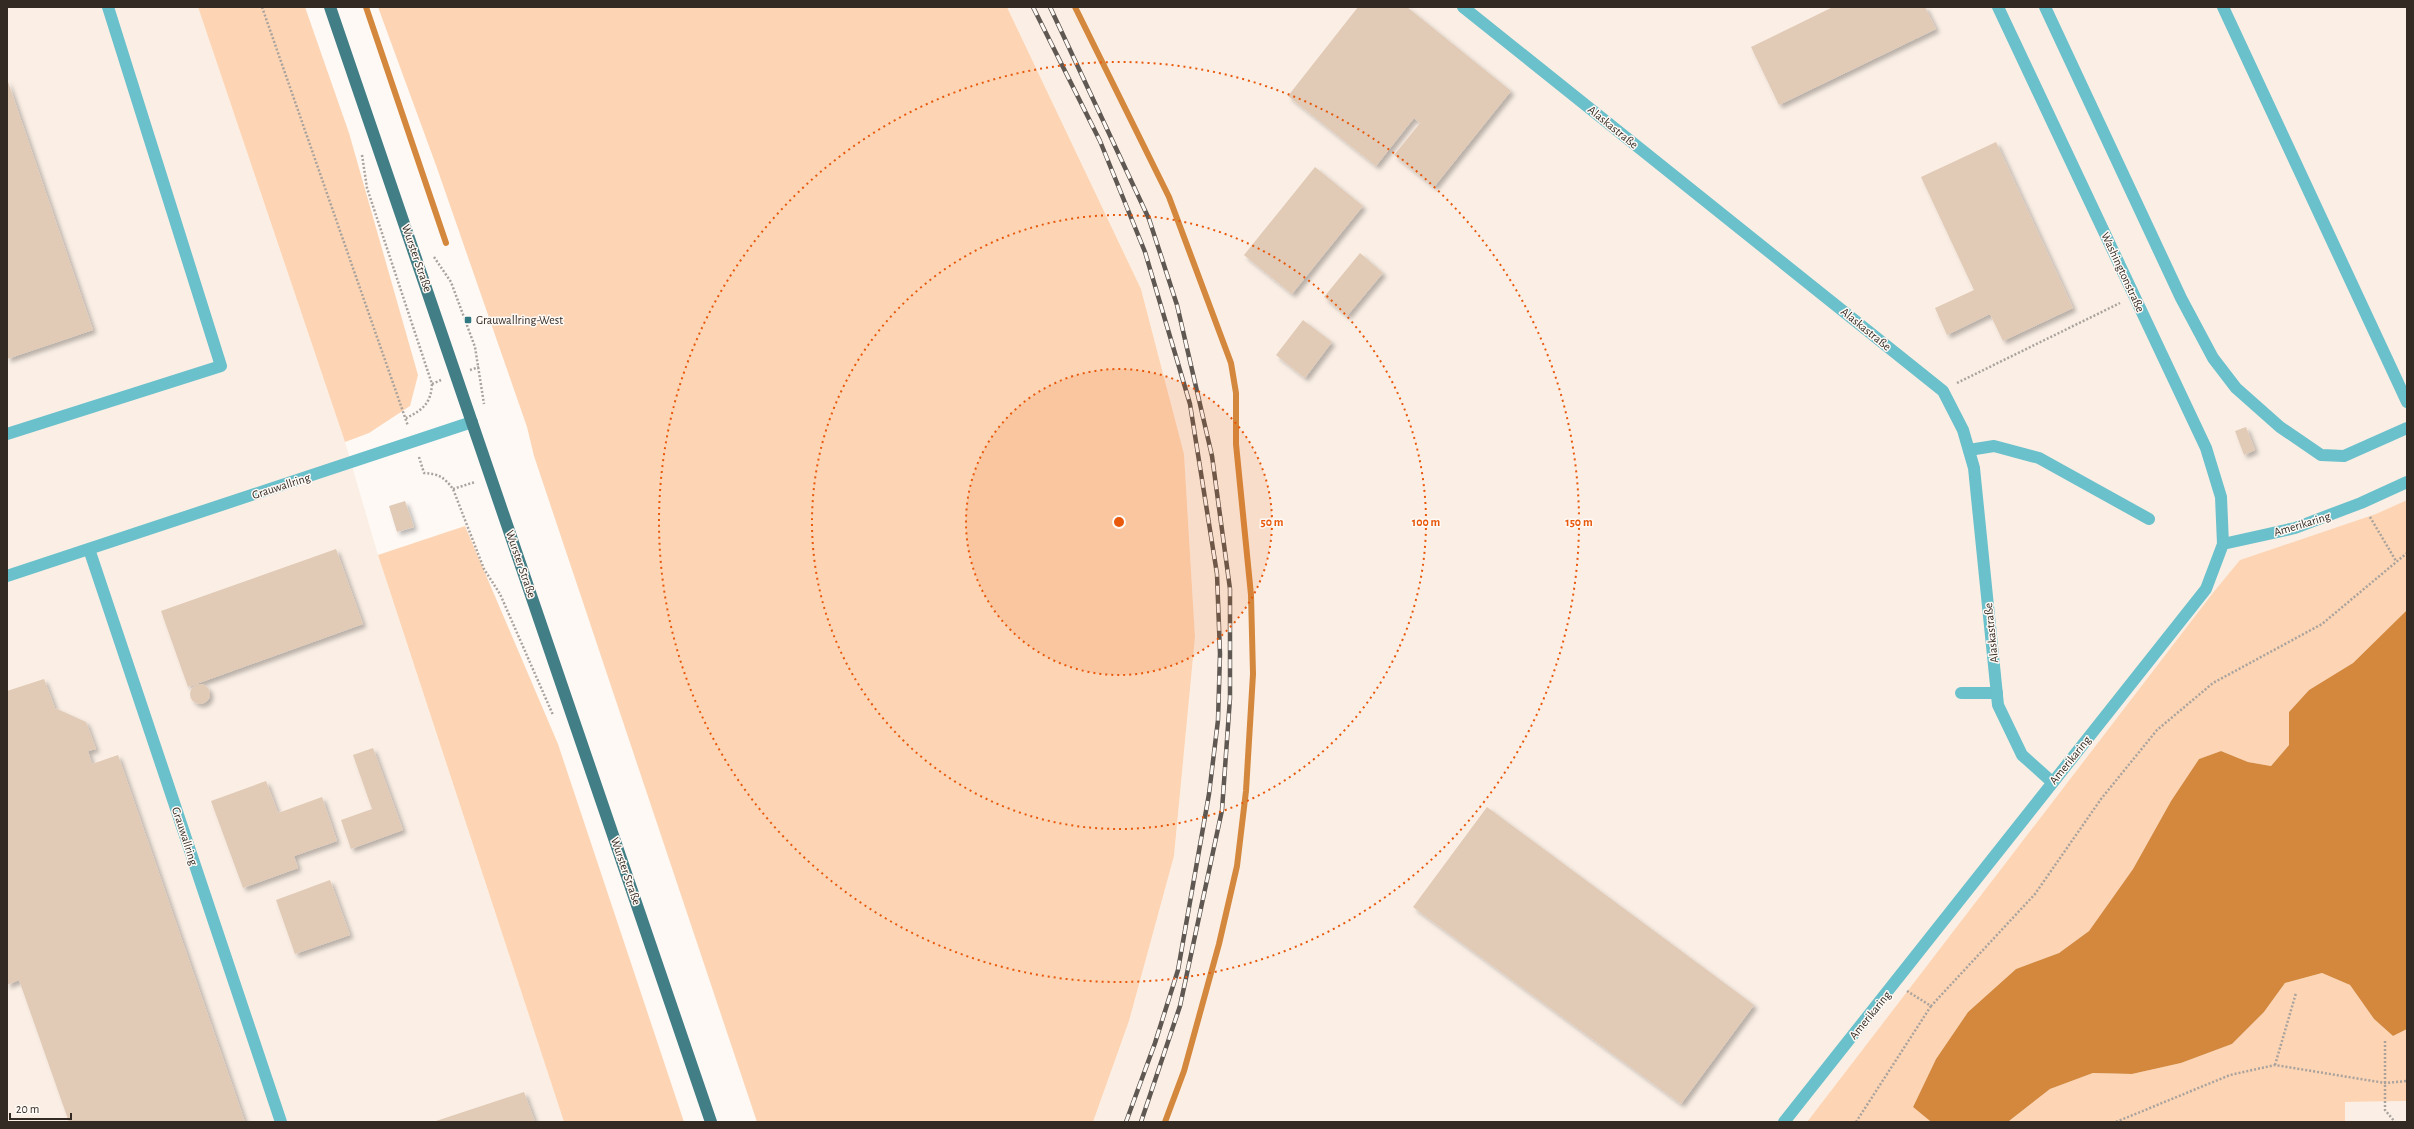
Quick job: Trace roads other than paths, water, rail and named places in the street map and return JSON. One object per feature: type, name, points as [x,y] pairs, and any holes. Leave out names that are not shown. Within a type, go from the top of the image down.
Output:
[{"type":"main road","name":"Wurster Straße","points":[[330,7],[711,1122]]},
{"type":"street","points":[[7,434],[221,366],[108,7]]},
{"type":"street","name":"Alaskastraße","points":[[1463,7],[1943,391],[1963,430],[1974,468],[1998,705],[2022,755],[2052,782]]},
{"type":"street","name":"Washingtonstraße","points":[[1998,7],[2206,448],[2221,497],[2223,544]]},
{"type":"street","points":[[2045,7],[2181,298],[2213,358],[2236,388],[2280,427],[2321,455],[2344,456],[2407,428]]},
{"type":"street","points":[[2223,7],[2407,402]]},
{"type":"street","name":"Grauwallring","points":[[7,576],[472,422]]},
{"type":"street","points":[[1969,450],[1994,446],[2039,458],[2149,520]]},
{"type":"street","name":"Amerikaring","points":[[1784,1122],[2206,589],[2223,544],[2295,528],[2362,503],[2407,482]]},
{"type":"street","name":"Grauwallring","points":[[89,549],[281,1122]]},
{"type":"street","points":[[1961,694],[1997,694]]},
{"type":"waterway","points":[[366,7],[446,243]]},
{"type":"waterway","points":[[1075,7],[1169,197],[1231,363],[1236,393],[1236,444],[1251,595],[1253,674],[1246,791],[1237,866],[1219,944],[1184,1071],[1165,1122]]},
{"type":"railway","points":[[1033,7],[1100,141],[1145,252],[1190,404],[1217,574],[1220,654],[1218,720],[1209,794],[1178,970],[1155,1043],[1126,1122]]},
{"type":"railway","points":[[1050,7],[1149,219],[1177,305],[1212,456],[1230,589],[1230,698],[1222,810],[1180,1006],[1141,1122]]},
{"type":"place","name":"Grauwallring-West","points":[[468,320]]}]
